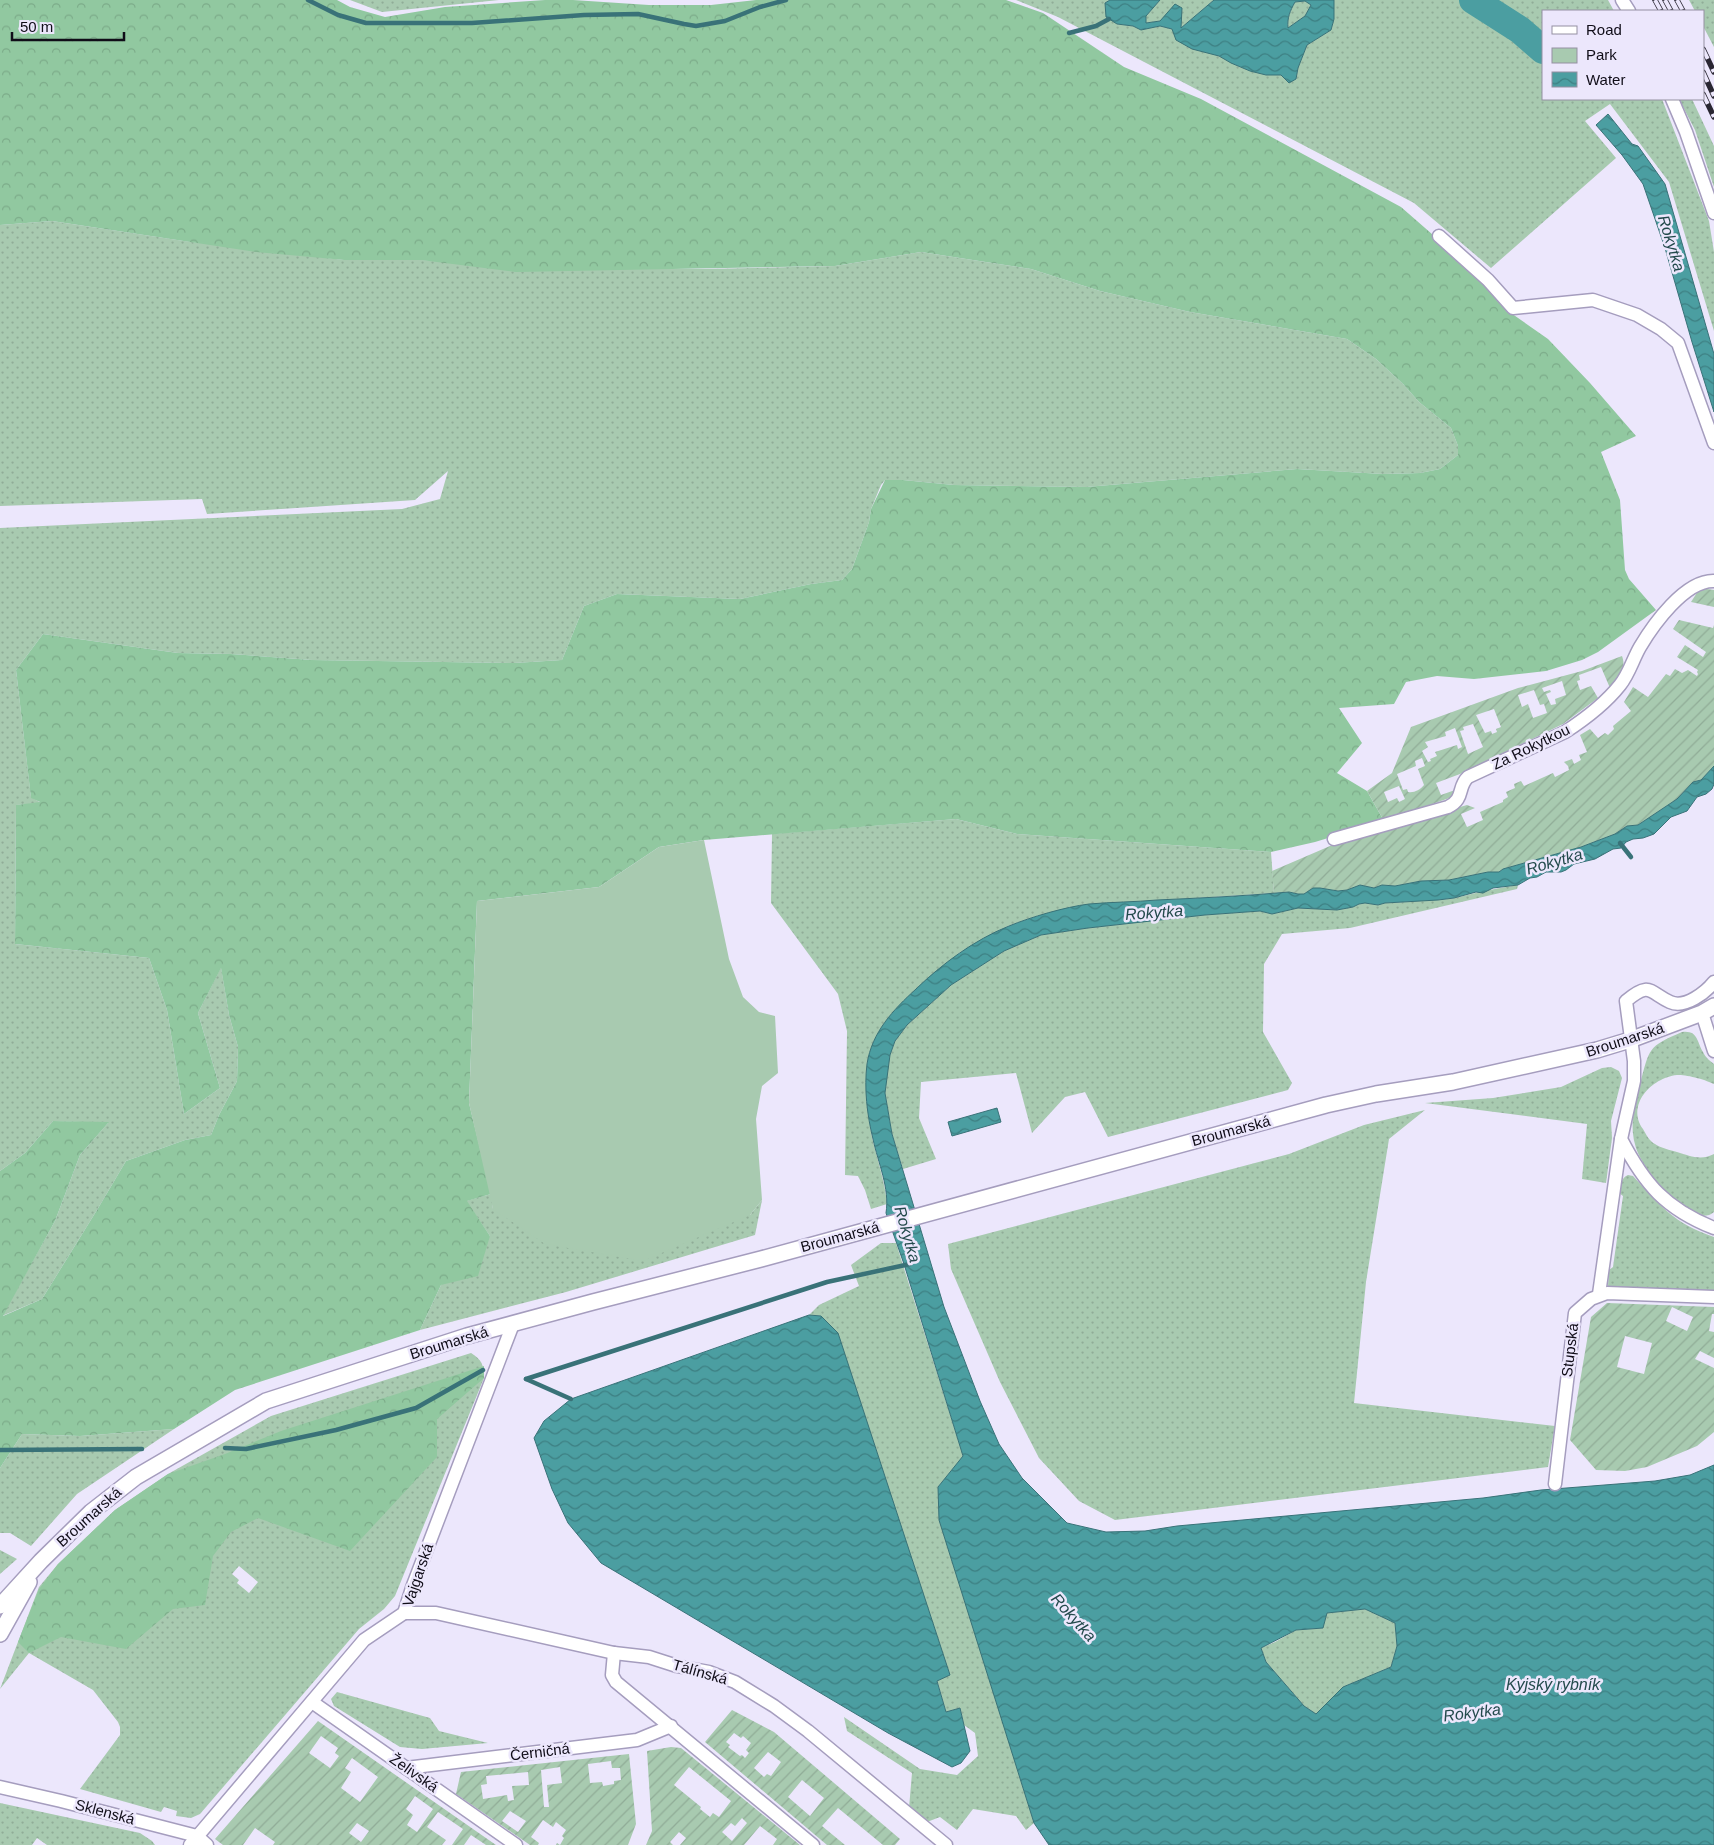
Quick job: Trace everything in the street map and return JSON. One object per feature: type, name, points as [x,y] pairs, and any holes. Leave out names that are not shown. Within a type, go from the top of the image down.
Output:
[{"type":"street","points":[[1672,100],[1686,132],[1714,213]]},
{"type":"street","points":[[1439,236],[1488,280],[1513,308],[1594,300],[1637,315],[1662,328],[1678,343],[1714,443]]},
{"type":"street","name":"Za Rokytkou","points":[[1334,839],[1455,804],[1468,777],[1577,725],[1597,709],[1620,685],[1639,648],[1666,611],[1686,592],[1701,582],[1714,581]]},
{"type":"street","points":[[1714,982],[1705,992],[1683,1003],[1672,1003],[1652,990],[1642,990],[1626,1001],[1634,1061],[1634,1081],[1622,1136],[1599,1294],[1714,1296]]},
{"type":"street","points":[[1708,1010],[1714,1051]]},
{"type":"street","name":"Broumarská","points":[[0,1606],[41,1561],[91,1512],[136,1477],[266,1401],[467,1336],[927,1214],[1326,1105],[1376,1094],[1453,1082],[1597,1050],[1630,1040],[1708,1010]]},
{"type":"street","points":[[1622,1136],[1643,1178],[1659,1195],[1675,1209],[1693,1220],[1714,1228]]},
{"type":"street","name":"Stupská","points":[[1555,1484],[1575,1313],[1599,1294]]},
{"type":"street","name":"Vajgarská","points":[[194,1841],[364,1640],[404,1613],[513,1324]]},
{"type":"street","name":"Broumarská","points":[[0,1634],[41,1561]]},
{"type":"street","name":"Tálínská","points":[[404,1613],[436,1613],[614,1653],[649,1657],[677,1666],[709,1672],[735,1682],[774,1706],[801,1726],[946,1845]]},
{"type":"street","points":[[614,1653],[612,1675],[616,1682],[813,1845]]},
{"type":"street","name":"Želivská","points":[[312,1702],[516,1845]]},
{"type":"street","name":"Černičná","points":[[406,1768],[638,1740],[670,1726]]},
{"type":"street","name":"Sklenská","points":[[0,1787],[61,1801],[207,1845]]},
{"type":"green space","points":[[0,0],[337,0],[350,7],[385,17],[445,7],[545,0],[649,5],[711,5],[756,0],[1006,0],[1043,13],[1124,67],[1201,99],[1401,207],[1464,262],[1508,311],[1548,339],[1590,383],[1636,436],[1601,452],[1620,500],[1625,570],[1629,579],[1656,610],[1598,652],[1582,660],[1546,671],[1474,679],[1437,676],[1406,682],[1394,704],[1339,708],[1362,743],[1337,773],[1367,791],[1384,821],[1315,842],[1271,852],[1017,834],[956,819],[704,840],[659,847],[599,887],[477,901],[469,1103],[491,1194],[467,1201],[490,1236],[478,1276],[441,1285],[420,1330],[235,1390],[174,1429],[80,1436],[22,1434],[0,1468],[0,1171],[25,1153],[53,1121],[109,1122],[80,1155],[55,1221],[3,1316],[42,1299],[126,1161],[185,1140],[211,1135],[237,1081],[238,1047],[229,1015],[221,968],[198,1013],[220,1088],[184,1114],[167,1010],[149,958],[15,944],[16,805],[40,802],[31,798],[16,670],[43,634],[178,653],[231,654],[312,660],[514,663],[562,660],[584,606],[617,594],[740,599],[811,584],[842,580],[852,569],[869,522],[871,509],[885,480],[954,485],[1086,487],[1297,469],[1383,474],[1420,473],[1440,469],[1458,455],[1458,446],[1451,428],[1419,402],[1376,359],[1347,339],[1190,312],[1100,291],[1031,269],[921,252],[835,266],[516,272],[421,260],[344,260],[256,252],[52,221],[0,225]]},
{"type":"green space","points":[[350,0],[499,0],[382,12]]},
{"type":"green space","points":[[1016,0],[1110,0],[1105,3],[1117,24],[1133,26],[1141,30],[1160,26],[1172,29],[1207,52],[1240,67],[1266,75],[1281,75],[1296,79],[1307,45],[1331,30],[1334,19],[1334,0],[1608,0],[1613,10],[1542,10],[1542,100],[1662,100],[1709,221],[1714,252],[1714,331],[1669,182],[1610,104],[1585,121],[1616,158],[1491,268],[1414,203],[1058,17]]},
{"type":"green space","points":[[1160,0],[1214,0],[1181,28],[1160,21],[1146,23],[1146,16]]},
{"type":"green space","points":[[1689,0],[1714,0],[1714,47],[1704,28],[1704,10],[1694,10]]},
{"type":"green space","points":[[1305,1],[1311,5],[1305,16],[1288,28],[1289,15],[1295,2]]},
{"type":"green space","points":[[1680,100],[1692,100],[1714,146],[1714,187],[1695,130]]},
{"type":"green space","points":[[52,221],[184,241],[344,260],[421,260],[650,269],[705,269],[835,266],[921,252],[1031,269],[1100,291],[1190,312],[1347,339],[1376,359],[1419,402],[1451,428],[1458,446],[1458,455],[1440,469],[1420,473],[1383,474],[1297,469],[1086,487],[954,485],[885,480],[871,509],[869,522],[852,569],[842,580],[811,584],[740,599],[617,594],[584,606],[562,660],[514,663],[312,660],[231,654],[178,653],[43,634],[16,670],[31,797],[41,803],[16,805],[15,944],[149,958],[167,1010],[184,1114],[220,1088],[198,1013],[221,967],[229,1015],[238,1047],[237,1081],[211,1135],[185,1140],[126,1161],[42,1299],[2,1316],[55,1221],[80,1155],[108,1123],[53,1121],[25,1153],[0,1171],[0,528],[402,509],[440,499],[448,471],[415,500],[207,514],[202,499],[0,506],[0,225]]},
{"type":"green space","points":[[1700,588],[1714,590],[1714,607],[1691,602]]},
{"type":"green space","points":[[1679,620],[1713,628],[1714,625],[1714,766],[1701,780],[1693,782],[1677,799],[1638,825],[1627,826],[1615,834],[1581,847],[1503,869],[1499,872],[1395,886],[1382,885],[1374,888],[1360,885],[1338,891],[1313,888],[1304,894],[1274,893],[1272,871],[1337,843],[1467,805],[1475,808],[1461,814],[1467,827],[1483,820],[1480,812],[1503,802],[1508,797],[1506,792],[1515,788],[1514,784],[1521,781],[1524,786],[1553,773],[1555,777],[1569,770],[1564,762],[1572,759],[1574,764],[1581,760],[1579,755],[1587,752],[1580,735],[1590,729],[1598,738],[1605,733],[1608,735],[1614,729],[1613,726],[1631,711],[1624,702],[1633,687],[1648,697],[1666,674],[1670,676],[1675,669],[1682,673],[1688,670],[1697,676],[1698,670],[1677,657],[1685,645],[1703,657],[1706,652],[1673,629]]},
{"type":"green space","points":[[1622,656],[1623,669],[1610,688],[1601,667],[1579,675],[1580,680],[1577,681],[1580,690],[1591,686],[1598,698],[1563,724],[1460,774],[1436,783],[1441,795],[1455,790],[1455,796],[1384,821],[1367,791],[1392,773],[1411,727],[1518,688],[1582,671]],"holes":[[[1562,681],[1566,695],[1555,699],[1556,704],[1551,705],[1546,694],[1551,692],[1550,690],[1544,692],[1542,688]],[[1534,690],[1540,705],[1544,704],[1547,713],[1533,718],[1528,704],[1522,707],[1518,695]],[[1494,709],[1501,727],[1492,734],[1491,731],[1485,733],[1476,715]],[[1473,724],[1483,747],[1468,754],[1460,731],[1464,730],[1463,727]],[[1455,728],[1462,747],[1458,749],[1457,745],[1435,752],[1437,756],[1428,762],[1422,751],[1428,747],[1425,742],[1446,736],[1445,732]],[[1422,758],[1425,766],[1418,769],[1424,785],[1415,792],[1408,792],[1407,789],[1403,790],[1397,774],[1416,766],[1415,761]],[[1399,786],[1405,799],[1399,802],[1397,798],[1388,802],[1384,792]]]},
{"type":"green space","points":[[956,819],[1017,834],[1271,852],[1274,893],[1087,905],[1037,916],[1008,926],[959,953],[867,1063],[870,1128],[883,1178],[887,1204],[871,1209],[858,1176],[845,1175],[847,1031],[838,994],[771,903],[772,834]]},
{"type":"green space","points":[[704,840],[729,959],[743,997],[759,1012],[775,1016],[778,1073],[762,1086],[756,1119],[762,1200],[750,1215],[643,1261],[545,1244],[493,1209],[469,1103],[477,901],[599,887],[659,847]]},
{"type":"green space","points":[[1518,885],[1517,889],[1350,928],[1282,934],[1264,964],[1263,1032],[1292,1083],[1288,1090],[1108,1137],[1085,1092],[1065,1097],[1032,1133],[1016,1073],[921,1082],[919,1118],[936,1159],[903,1169],[892,1134],[885,1093],[887,1070],[895,1041],[907,1025],[951,985],[1004,951],[1041,935],[1088,928],[1205,915],[1260,911],[1272,914],[1298,908],[1337,910],[1365,903],[1378,905],[1455,898]]},
{"type":"green space","points":[[1682,1032],[1694,1035],[1705,1056],[1714,1064],[1714,1084],[1681,1075],[1667,1077],[1650,1087],[1639,1102],[1637,1111],[1639,1120],[1649,1139],[1660,1147],[1696,1157],[1714,1154],[1714,1212],[1704,1216],[1693,1213],[1681,1206],[1657,1182],[1640,1157],[1633,1132],[1636,1100],[1648,1056],[1662,1041]]},
{"type":"green space","points":[[1611,1067],[1619,1071],[1622,1078],[1611,1121],[1612,1138],[1606,1183],[1582,1179],[1587,1124],[1425,1103],[1493,1098],[1561,1087],[1602,1068]]},
{"type":"green space","points":[[1425,1110],[1389,1139],[1366,1282],[1354,1403],[1555,1426],[1548,1467],[1115,1520],[1079,1501],[1039,1458],[1000,1382],[951,1269],[948,1244],[1289,1154],[1364,1125]]},
{"type":"green space","points":[[1628,1175],[1633,1176],[1660,1205],[1678,1219],[1700,1232],[1714,1237],[1714,1293],[1609,1288],[1609,1270],[1613,1267],[1623,1196],[1619,1193],[1620,1187],[1622,1180]]},
{"type":"green space","points":[[491,1194],[493,1209],[750,1215],[762,1200],[755,1235],[566,1292],[420,1330],[441,1285],[490,1236],[466,1201]]},
{"type":"green space","points":[[881,1243],[896,1243],[962,1452],[963,1457],[938,1487],[1034,1823],[1026,1830],[1016,1816],[973,1809],[957,1830],[940,1817],[927,1822],[909,1808],[912,1773],[847,1731],[844,1717],[920,1769],[957,1775],[978,1756],[975,1733],[964,1725],[960,1708],[946,1712],[937,1680],[950,1675],[821,1316],[809,1315],[819,1305],[859,1286],[851,1265]]},
{"type":"green space","points":[[1607,1303],[1714,1307],[1709,1331],[1714,1332],[1714,1358],[1700,1351],[1695,1359],[1714,1368],[1714,1432],[1697,1446],[1647,1467],[1625,1471],[1596,1470],[1570,1440],[1591,1317]],"holes":[[[1672,1307],[1693,1317],[1687,1331],[1666,1321]],[[1625,1336],[1652,1343],[1644,1374],[1617,1367]]]},
{"type":"green space","points":[[471,1353],[478,1358],[484,1370],[484,1378],[395,1596],[384,1609],[359,1629],[200,1814],[191,1818],[176,1816],[177,1811],[164,1807],[161,1812],[80,1789],[120,1735],[118,1722],[93,1690],[29,1653],[0,1689],[39,1587],[58,1564],[115,1510],[168,1474],[271,1416]],"holes":[[[239,1566],[258,1582],[249,1593],[237,1583],[239,1580],[232,1574]]]},
{"type":"green space","points":[[484,1366],[484,1378],[437,1419],[437,1457],[350,1551],[258,1518],[231,1532],[213,1556],[205,1605],[173,1609],[126,1649],[61,1637],[29,1653],[18,1642],[39,1589],[58,1564],[115,1510],[168,1474],[225,1454],[281,1431]]},
{"type":"green space","points":[[174,1429],[77,1494],[31,1546],[10,1533],[0,1533],[0,1468],[22,1434],[80,1436]]},
{"type":"green space","points":[[0,1550],[17,1559],[0,1574]]},
{"type":"green space","points":[[1365,1609],[1395,1623],[1397,1646],[1391,1667],[1343,1687],[1316,1714],[1304,1706],[1266,1662],[1261,1648],[1296,1630],[1322,1628],[1327,1613]]},
{"type":"green space","points":[[337,1692],[430,1718],[439,1731],[488,1743],[422,1749],[400,1747],[334,1706],[331,1699]]},
{"type":"green space","points":[[732,1710],[774,1732],[900,1839],[895,1845],[883,1845],[838,1808],[822,1826],[845,1845],[827,1845],[705,1742]],"holes":[[[734,1733],[741,1738],[743,1736],[751,1743],[746,1750],[749,1753],[745,1758],[728,1747],[730,1745],[726,1742]],[[768,1752],[781,1762],[771,1776],[767,1774],[764,1777],[754,1768]],[[802,1780],[824,1798],[810,1816],[788,1797]]]},
{"type":"green space","points":[[318,1721],[496,1845],[486,1845],[471,1835],[464,1845],[452,1845],[463,1829],[438,1812],[427,1827],[446,1840],[442,1845],[273,1845],[275,1842],[255,1828],[243,1845],[223,1845],[215,1839]],"holes":[[[321,1736],[338,1748],[335,1753],[339,1756],[330,1768],[309,1753]],[[352,1758],[378,1777],[360,1802],[341,1788],[351,1772],[345,1768]],[[415,1796],[433,1809],[417,1832],[407,1825],[413,1815],[406,1809]],[[357,1823],[369,1831],[361,1842],[349,1833]]]},
{"type":"green space","points":[[671,1747],[681,1748],[800,1845],[773,1845],[777,1839],[760,1826],[744,1845],[680,1845],[686,1838],[679,1832],[670,1842],[673,1845],[646,1845],[652,1831],[647,1751]],"holes":[[[689,1767],[731,1801],[719,1817],[713,1813],[710,1817],[674,1785]],[[742,1818],[747,1823],[732,1841],[722,1832],[731,1823],[735,1826]]]},
{"type":"green space","points":[[629,1754],[636,1824],[628,1845],[560,1845],[566,1830],[556,1822],[553,1827],[543,1820],[531,1837],[539,1843],[538,1845],[530,1845],[456,1794],[461,1772]],"holes":[[[611,1761],[612,1768],[620,1768],[621,1780],[614,1781],[614,1784],[603,1786],[602,1782],[590,1783],[588,1764]],[[560,1767],[562,1783],[547,1785],[549,1807],[544,1807],[541,1770]],[[528,1772],[529,1785],[512,1786],[514,1800],[508,1801],[507,1795],[483,1799],[481,1785],[487,1784],[486,1776]],[[510,1811],[526,1821],[518,1832],[502,1821]]]},
{"type":"green space","points":[[0,1803],[140,1833],[155,1845],[47,1845],[37,1838],[32,1845],[0,1845]]},
{"type":"water","points":[[1110,0],[1160,0],[1146,16],[1146,23],[1160,21],[1175,4],[1182,8],[1181,28],[1214,0],[1334,0],[1334,19],[1331,30],[1307,45],[1296,79],[1289,83],[1281,75],[1266,75],[1250,71],[1219,56],[1192,49],[1176,40],[1172,29],[1160,26],[1141,30],[1133,26],[1117,24],[1106,17],[1105,3]],"holes":[[[1305,1],[1311,5],[1305,16],[1288,28],[1289,15],[1295,2]]]},
{"type":"water","points":[[1608,114],[1632,144],[1638,146],[1665,184],[1714,354],[1714,412],[1665,248],[1643,184],[1622,155],[1596,125]]},
{"type":"water","name":"Kyjský rybník","points":[[1714,766],[1714,784],[1712,789],[1706,794],[1697,797],[1687,811],[1671,817],[1654,834],[1633,839],[1626,842],[1621,848],[1613,849],[1595,859],[1574,864],[1561,872],[1546,872],[1518,885],[1493,888],[1483,893],[1476,892],[1438,900],[1378,905],[1365,903],[1337,910],[1298,908],[1272,914],[1260,911],[1205,915],[1041,935],[1004,951],[951,985],[907,1025],[895,1041],[890,1055],[885,1093],[892,1134],[944,1307],[980,1401],[999,1444],[1022,1478],[1067,1523],[1106,1532],[1145,1531],[1177,1526],[1483,1498],[1541,1490],[1655,1481],[1690,1475],[1714,1465],[1714,1845],[1049,1845],[1034,1823],[939,1520],[938,1487],[963,1456],[904,1264],[886,1213],[885,1185],[871,1130],[866,1092],[867,1064],[874,1042],[885,1022],[907,997],[959,953],[983,938],[1038,916],[1069,907],[1089,904],[1289,892],[1304,894],[1313,888],[1338,891],[1360,885],[1374,888],[1382,885],[1395,886],[1421,881],[1449,880],[1488,872],[1499,872],[1503,869],[1581,847],[1615,834],[1627,826],[1638,825],[1677,799],[1693,782],[1701,780]],"holes":[[[1365,1609],[1395,1623],[1397,1646],[1391,1667],[1343,1687],[1316,1714],[1304,1706],[1266,1662],[1261,1648],[1296,1630],[1323,1628],[1327,1613]]]},
{"type":"water","points":[[997,1108],[1001,1122],[952,1136],[948,1122]]},
{"type":"water","points":[[809,1315],[821,1316],[838,1333],[950,1675],[937,1681],[946,1712],[960,1708],[970,1751],[961,1763],[952,1767],[888,1733],[601,1563],[568,1523],[552,1489],[534,1438],[544,1421],[571,1399]]},
{"type":"waterway","points":[[308,0],[338,15],[366,23],[472,23],[584,15],[638,14],[696,26],[725,21],[760,7],[786,0]]},
{"type":"waterway","name":"Rokytka","points":[[1473,0],[1520,30],[1542,49]]},
{"type":"waterway","points":[[1069,33],[1096,26],[1109,19]]},
{"type":"waterway","points":[[1620,843],[1631,857]]},
{"type":"waterway","points":[[526,1379],[827,1282],[910,1264]]},
{"type":"waterway","points":[[225,1448],[246,1449],[336,1430],[416,1408],[483,1370]]},
{"type":"waterway","points":[[526,1379],[571,1399]]},
{"type":"waterway","points":[[0,1450],[142,1449]]},
{"type":"railway","points":[[1655,0],[1660,10]]},
{"type":"railway","points":[[1665,0],[1670,10]]},
{"type":"railway","points":[[1677,0],[1682,10]]},
{"type":"railway","points":[[1704,51],[1714,72]]},
{"type":"railway","points":[[1704,74],[1714,96]]},
{"type":"railway","points":[[1704,96],[1714,117]]}]
